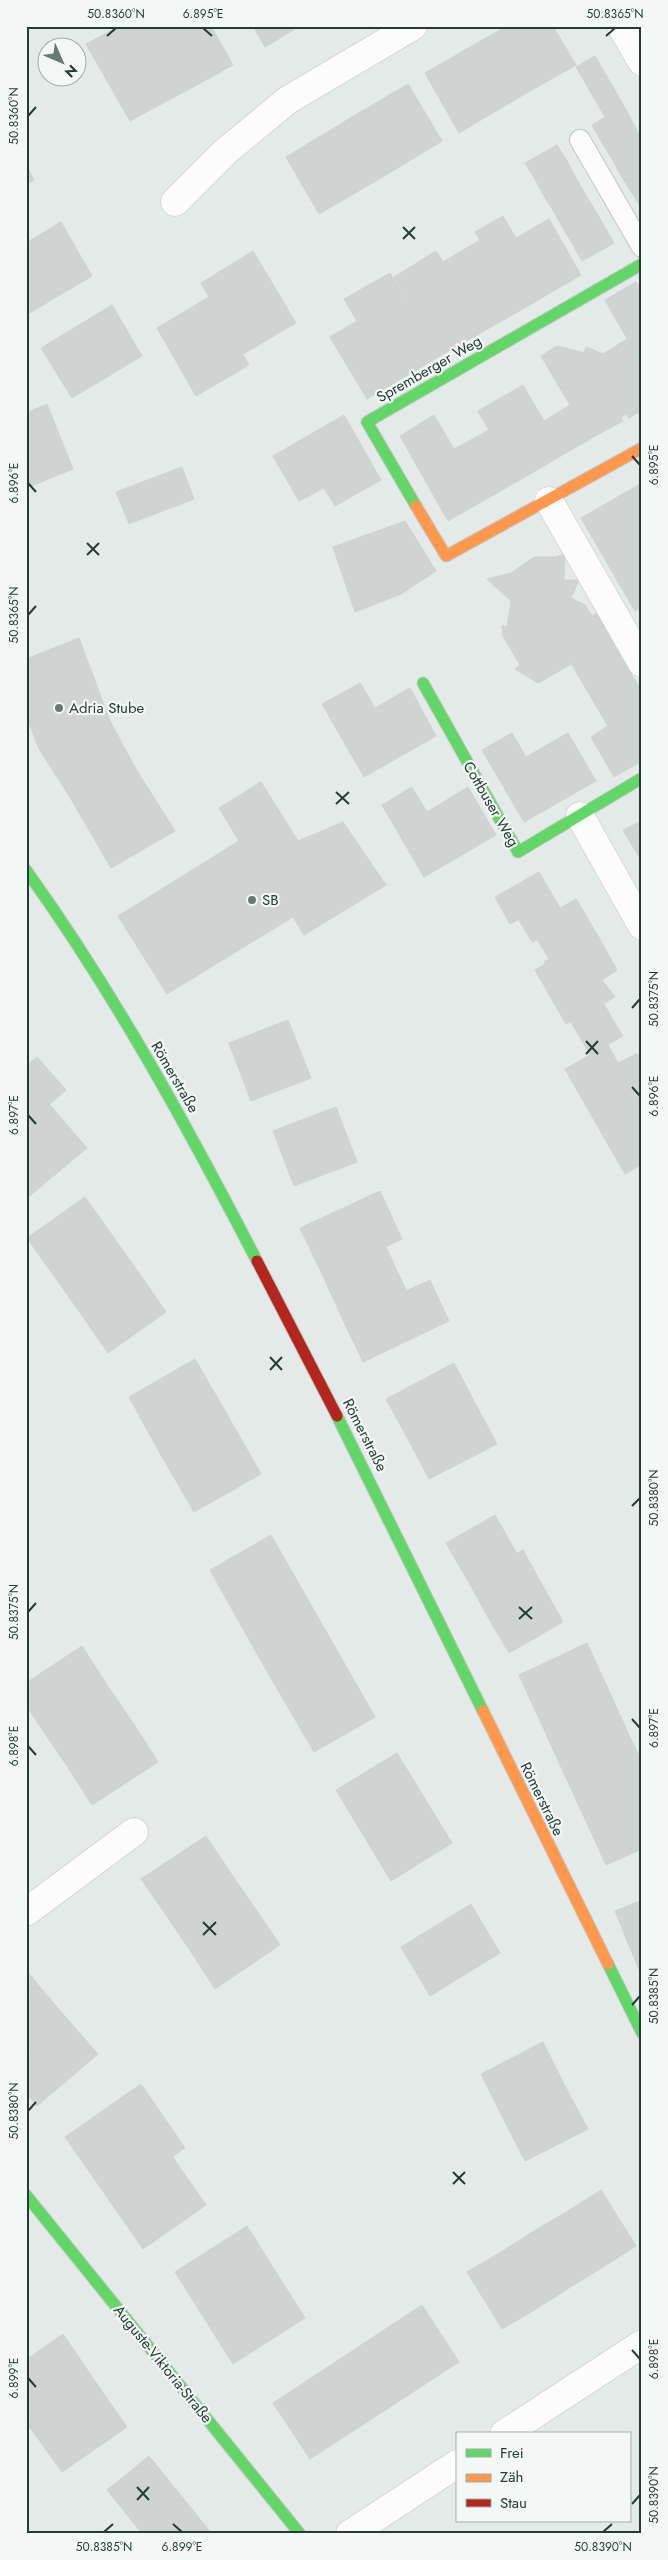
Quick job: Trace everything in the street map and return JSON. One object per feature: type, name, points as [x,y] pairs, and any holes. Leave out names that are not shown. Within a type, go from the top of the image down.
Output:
[{"type":"street","points":[[175,202],[226,151],[288,100],[413,26]]},
{"type":"street","points":[[620,26],[642,62]]},
{"type":"street","name":"Spremberger Weg","points":[[550,501],[446,556],[367,422],[642,264]]},
{"type":"street","points":[[642,448],[550,501],[642,663]]},
{"type":"street","name":"Cottbuser Weg","points":[[423,683],[518,852],[642,778]]},
{"type":"street","points":[[580,816],[642,926]]},
{"type":"street","name":"Römerstraße","points":[[26,870],[56,910],[111,996],[203,1157],[353,1444],[642,2033]]},
{"type":"street","points":[[26,1912],[134,1832]]},
{"type":"street","name":"Auguste-Viktoria-Straße","points":[[26,2195],[300,2534]]},
{"type":"street","points":[[507,2432],[642,2344]]},
{"type":"street","points":[[350,2534],[456,2465]]},
{"type":"lane","points":[[580,140],[642,248]]},
{"type":"building","points":[[119,26],[144,26],[182,93],[130,121],[88,48],[88,43]]},
{"type":"building","points":[[144,26],[211,26],[233,65],[182,93]]},
{"type":"building","points":[[253,26],[300,26],[265,47]]},
{"type":"building","points":[[507,26],[553,26],[576,65],[518,98],[484,39]]},
{"type":"building","points":[[484,39],[518,98],[459,133],[425,73]]},
{"type":"building","points":[[595,56],[624,106],[605,117],[576,67]]},
{"type":"building","points":[[408,84],[442,141],[386,175],[352,117]]},
{"type":"building","points":[[624,106],[633,123],[601,141],[592,125]]},
{"type":"building","points":[[352,117],[386,175],[319,214],[286,157]]},
{"type":"building","points":[[633,123],[642,140],[611,157],[601,141]]},
{"type":"building","points":[[642,140],[642,161],[620,174],[611,157]]},
{"type":"building","points":[[557,145],[567,161],[535,179],[525,163]]},
{"type":"building","points":[[567,161],[576,178],[544,196],[535,179]]},
{"type":"building","points":[[642,161],[642,183],[630,190],[620,174]]},
{"type":"building","points":[[26,165],[34,180],[26,184]]},
{"type":"building","points":[[576,178],[585,194],[554,212],[544,196]]},
{"type":"building","points":[[642,183],[642,205],[640,206],[630,190]]},
{"type":"building","points":[[585,194],[595,210],[563,228],[554,212]]},
{"type":"building","points":[[595,210],[604,226],[573,245],[563,228]]},
{"type":"building","points":[[503,216],[516,238],[549,219],[581,275],[521,310],[475,232]]},
{"type":"building","points":[[61,222],[92,276],[26,315],[26,243]]},
{"type":"building","points":[[604,226],[614,243],[582,261],[573,245]]},
{"type":"building","points":[[480,240],[521,310],[440,356],[394,277],[436,251],[443,262]]},
{"type":"building","points":[[253,251],[296,323],[243,354],[201,283]]},
{"type":"building","points":[[390,273],[440,356],[367,399],[330,337],[357,321],[344,299]]},
{"type":"building","points":[[636,282],[642,292],[642,300],[614,316],[605,300]]},
{"type":"building","points":[[209,297],[249,365],[196,396],[157,328]]},
{"type":"building","points":[[642,300],[642,322],[624,333],[614,316]]},
{"type":"building","points":[[112,305],[142,356],[72,398],[41,348]]},
{"type":"building","points":[[642,322],[642,344],[633,349],[624,333]]},
{"type":"building","points":[[627,339],[642,364],[642,410],[629,418],[627,414],[621,417],[623,421],[590,439],[541,356],[557,346],[584,353],[586,347],[603,354]]},
{"type":"building","points":[[642,344],[642,364],[633,349]]},
{"type":"building","points":[[523,385],[544,421],[570,405],[590,439],[518,481],[478,411]]},
{"type":"building","points":[[47,404],[73,469],[26,488],[26,413]]},
{"type":"building","points":[[344,415],[381,480],[335,506],[324,488],[299,501],[273,456]]},
{"type":"building","points":[[434,415],[454,449],[489,430],[518,481],[448,521],[400,436]]},
{"type":"building","points":[[182,467],[194,499],[129,524],[116,492]]},
{"type":"building","points":[[642,483],[642,607],[635,611],[581,518]]},
{"type":"building","points":[[405,521],[436,571],[401,594],[355,612],[333,547]]},
{"type":"building","points":[[565,554],[564,580],[579,580],[571,598],[585,605],[592,616],[597,613],[612,641],[538,683],[515,669],[520,665],[503,636],[502,625],[507,627],[511,601],[487,579],[511,573],[534,557],[556,557]]},
{"type":"building","points":[[79,638],[110,721],[39,749],[26,715],[26,659]]},
{"type":"building","points":[[612,641],[642,692],[642,761],[614,777],[591,737],[608,726],[572,665]]},
{"type":"building","points":[[360,683],[375,708],[410,688],[436,736],[364,777],[322,704]]},
{"type":"building","points":[[110,721],[136,769],[68,794],[39,749]]},
{"type":"building","points":[[512,733],[526,757],[568,733],[596,781],[524,822],[482,750]]},
{"type":"building","points":[[136,769],[175,831],[111,868],[68,794]]},
{"type":"building","name":"SB","points":[[261,782],[298,841],[343,822],[386,885],[304,935],[293,917],[167,994],[118,916],[239,841],[219,808]]},
{"type":"building","points":[[412,787],[427,812],[468,787],[496,835],[424,877],[382,805]]},
{"type":"building","points":[[642,821],[642,862],[623,830]]},
{"type":"building","points":[[539,872],[553,896],[517,917],[519,919],[510,924],[495,897]]},
{"type":"building","points":[[553,896],[560,908],[576,899],[597,934],[545,964],[544,962],[549,959],[537,939],[532,942],[517,917]]},
{"type":"building","points":[[597,934],[617,970],[602,980],[615,997],[566,1024],[535,970]]},
{"type":"building","points":[[604,1004],[613,1020],[581,1039],[571,1022]]},
{"type":"building","points":[[288,1020],[311,1078],[251,1101],[229,1043]]},
{"type":"building","points":[[613,1020],[623,1036],[590,1055],[581,1039]]},
{"type":"building","points":[[608,1045],[618,1063],[636,1054],[642,1055],[642,1121],[606,1141],[565,1069]]},
{"type":"building","points":[[37,1057],[66,1090],[26,1125],[26,1066]]},
{"type":"building","points":[[50,1105],[87,1148],[26,1199],[26,1125]]},
{"type":"building","points":[[336,1107],[357,1162],[294,1186],[273,1131]]},
{"type":"building","points":[[642,1121],[642,1164],[625,1174],[606,1141]]},
{"type":"building","points":[[380,1191],[402,1239],[323,1276],[300,1228]]},
{"type":"building","points":[[85,1197],[112,1235],[54,1276],[27,1238]]},
{"type":"building","points":[[112,1235],[139,1273],[81,1314],[54,1276]]},
{"type":"building","points":[[386,1247],[406,1290],[343,1320],[323,1276]]},
{"type":"building","points":[[139,1273],[166,1312],[108,1353],[81,1314]]},
{"type":"building","points":[[430,1280],[449,1321],[363,1362],[343,1320]]},
{"type":"building","points":[[195,1359],[228,1416],[161,1455],[129,1397]]},
{"type":"building","points":[[454,1363],[475,1403],[408,1439],[386,1399]]},
{"type":"building","points":[[475,1403],[497,1444],[429,1479],[408,1439]]},
{"type":"building","points":[[228,1416],[261,1474],[194,1512],[161,1455]]},
{"type":"building","points":[[495,1515],[517,1554],[468,1581],[446,1543]]},
{"type":"building","points":[[271,1535],[323,1626],[261,1661],[210,1570]]},
{"type":"building","points":[[523,1550],[544,1588],[489,1619],[468,1581]]},
{"type":"building","points":[[544,1588],[563,1622],[509,1653],[489,1619]]},
{"type":"building","points":[[323,1626],[375,1717],[314,1752],[261,1661]]},
{"type":"building","points":[[587,1643],[609,1691],[541,1723],[519,1675]]},
{"type":"building","points":[[82,1646],[107,1685],[41,1728],[26,1705],[26,1683]]},
{"type":"building","points":[[107,1685],[133,1723],[67,1766],[41,1728]]},
{"type":"building","points":[[609,1691],[630,1737],[562,1769],[541,1723]]},
{"type":"building","points":[[133,1723],[158,1762],[92,1805],[67,1766]]},
{"type":"building","points":[[630,1737],[642,1762],[642,1790],[584,1817],[562,1769]]},
{"type":"building","points":[[397,1753],[452,1843],[391,1881],[336,1790]]},
{"type":"building","points":[[642,1790],[642,1849],[606,1865],[584,1817]]},
{"type":"building","points":[[206,1836],[230,1872],[166,1915],[141,1879]]},
{"type":"building","points":[[230,1872],[255,1908],[191,1952],[166,1915]]},
{"type":"building","points":[[642,1900],[642,1963],[637,1965],[615,1911]]},
{"type":"building","points":[[471,1904],[500,1953],[430,1996],[401,1947]]},
{"type":"building","points":[[255,1908],[280,1945],[215,1989],[191,1952]]},
{"type":"building","points":[[642,1963],[642,1977],[637,1965]]},
{"type":"building","points":[[26,1970],[40,1987],[26,1999]]},
{"type":"building","points":[[40,1987],[69,2021],[26,2058],[26,1999]]},
{"type":"building","points":[[69,2021],[98,2054],[37,2106],[26,2093],[26,2058]]},
{"type":"building","points":[[543,2042],[565,2086],[503,2118],[481,2074]]},
{"type":"building","points":[[141,2084],[185,2148],[109,2200],[65,2137]]},
{"type":"building","points":[[565,2086],[588,2129],[525,2161],[503,2118]]},
{"type":"building","points":[[172,2156],[206,2205],[143,2249],[109,2200]]},
{"type":"building","points":[[601,2190],[636,2246],[603,2267],[568,2211]]},
{"type":"building","points":[[568,2211],[603,2267],[569,2288],[534,2231]]},
{"type":"building","points":[[247,2226],[276,2272],[204,2318],[175,2272]]},
{"type":"building","points":[[534,2231],[569,2288],[536,2309],[501,2252]]},
{"type":"building","points":[[501,2252],[536,2309],[502,2329],[467,2272]]},
{"type":"building","points":[[276,2272],[305,2318],[233,2364],[204,2318]]},
{"type":"building","points":[[422,2305],[459,2362],[310,2459],[273,2403]]},
{"type":"building","points":[[63,2334],[95,2381],[29,2426],[26,2422],[26,2360]]},
{"type":"building","points":[[95,2381],[127,2427],[62,2472],[29,2426]]},
{"type":"building","points":[[149,2456],[212,2534],[137,2534],[140,2531],[107,2490]]},
{"type":"traffic: fast","points":[[416,506],[367,422],[642,264]]},
{"type":"traffic: fast","points":[[423,683],[518,852],[642,778]]},
{"type":"traffic: fast","points":[[26,870],[90,964],[149,1061],[257,1261]]},
{"type":"traffic: fast","points":[[337,1416],[483,1711]]},
{"type":"traffic: fast","points":[[608,1964],[642,2033]]},
{"type":"traffic: fast","points":[[26,2195],[300,2534]]},
{"type":"traffic: slow","points":[[416,506],[446,556],[642,448]]},
{"type":"traffic: slow","points":[[483,1711],[608,1964]]},
{"type":"traffic: jam","points":[[257,1261],[337,1416]]},
{"type":"place","name":"Adria Stube","points":[[59,708]]},
{"type":"place","name":"SB","points":[[252,900]]}]
